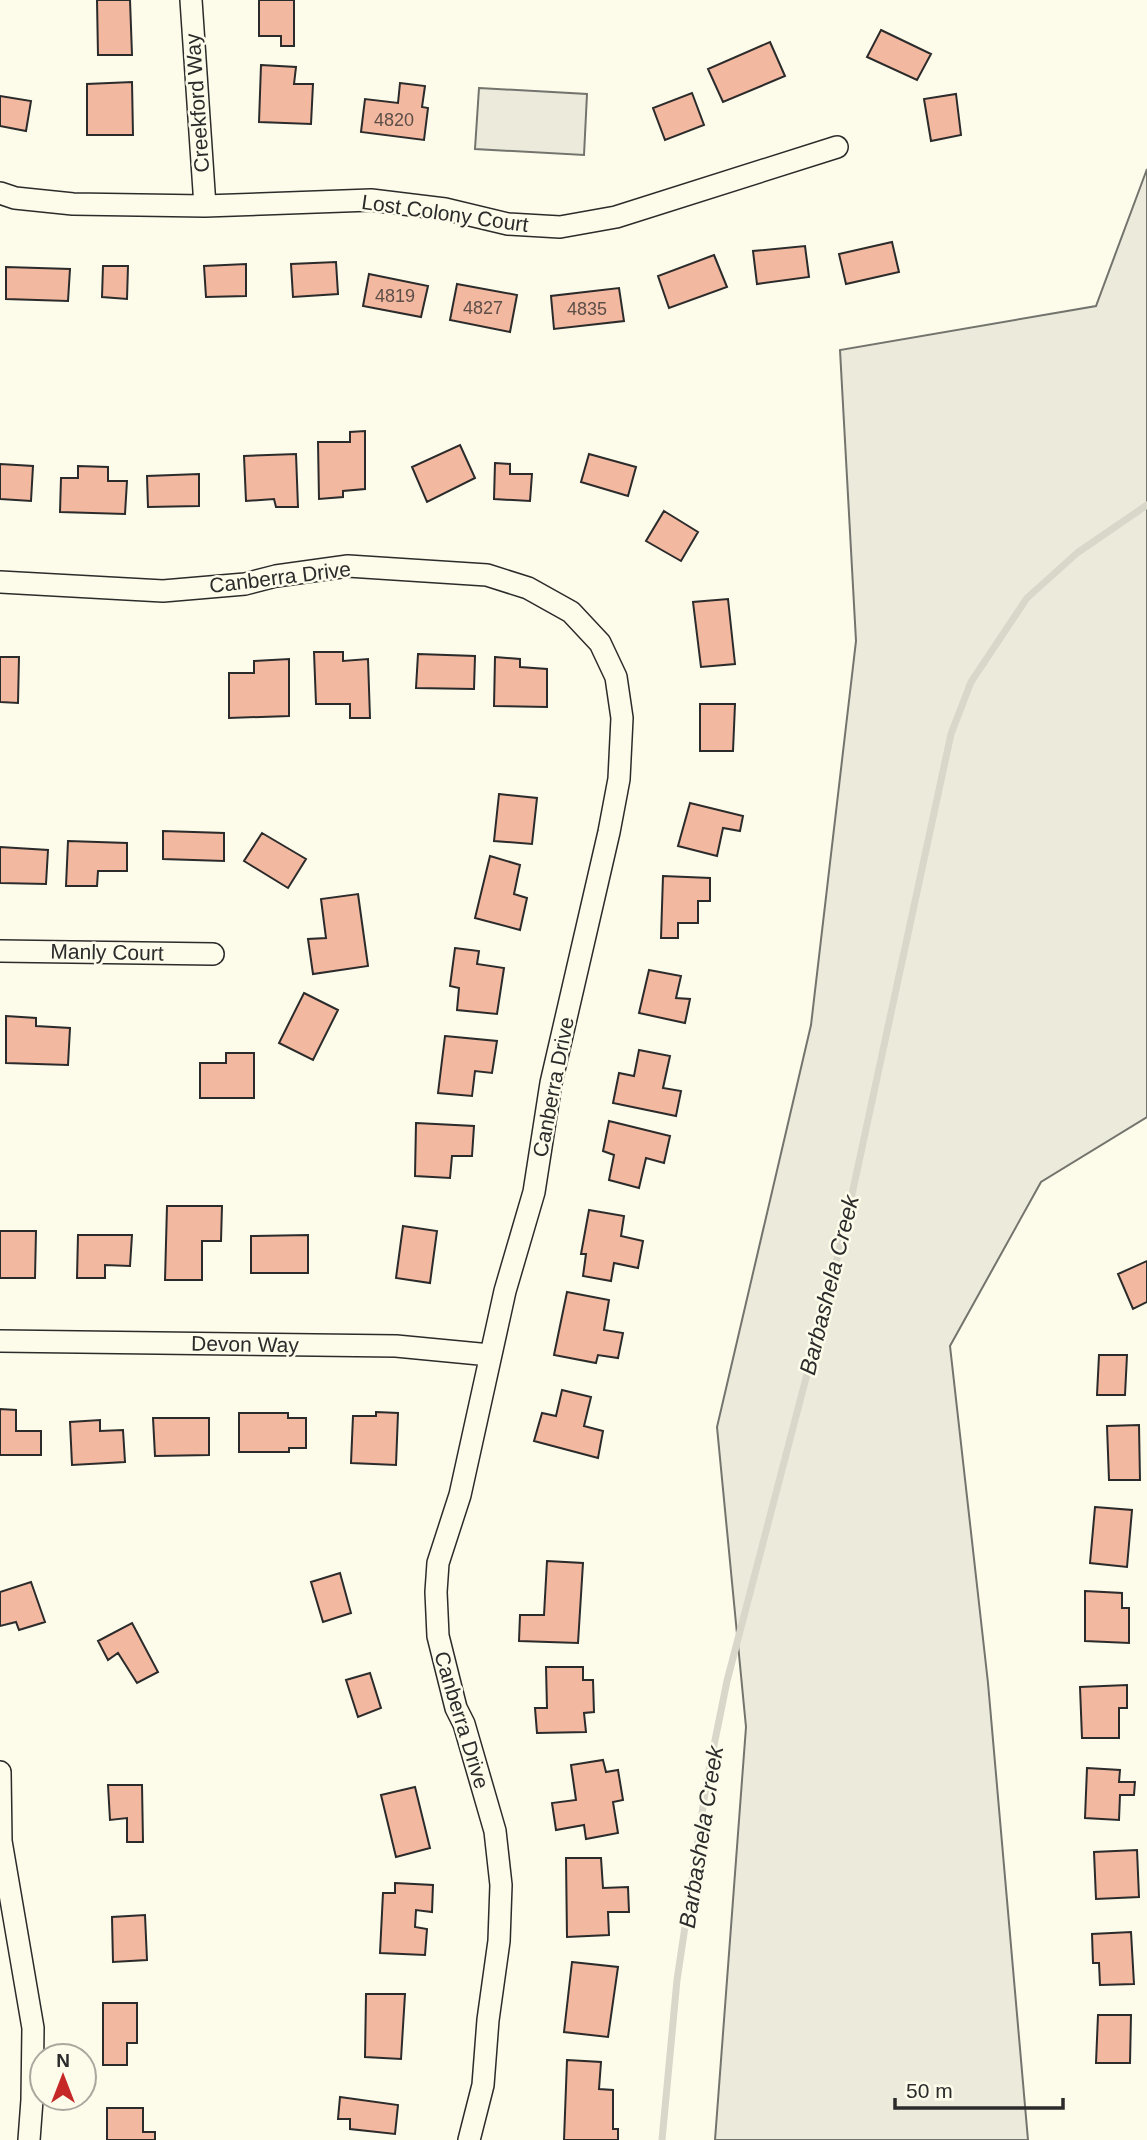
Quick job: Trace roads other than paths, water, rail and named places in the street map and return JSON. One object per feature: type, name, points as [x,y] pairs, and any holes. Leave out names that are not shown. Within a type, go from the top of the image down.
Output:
[{"type":"street","name":"Creekford Way","points":[[191,0],[205,206]]},
{"type":"street","name":"Lost Colony Court","points":[[0,193],[15,198],[73,204],[205,206],[371,200],[445,209],[508,224],[560,227],[616,217],[837,147]]},
{"type":"street","name":"Canberra Drive","points":[[0,582],[163,591],[245,584],[276,576],[338,567],[487,575],[528,588],[571,612],[600,643],[616,677],[622,718],[619,779],[609,832],[551,1083],[534,1192],[489,1355],[460,1495],[438,1563],[438,1636],[456,1708],[464,1724],[495,1831],[501,1885],[499,1941],[488,2020],[483,2085],[469,2140]]},
{"type":"street","name":"Manly Court","points":[[0,951],[213,954]]},
{"type":"street","name":"Devon Way","points":[[0,1341],[396,1346],[489,1355]]},
{"type":"street","points":[[0,1772],[1,1841],[33,2028],[29,2140]]},
{"type":"waterway","name":"Barbashela Creek","points":[[662,2140],[677,1980],[707,1780],[727,1681],[843,1236],[951,734],[971,682],[1027,598],[1077,553],[1147,505]]}]
